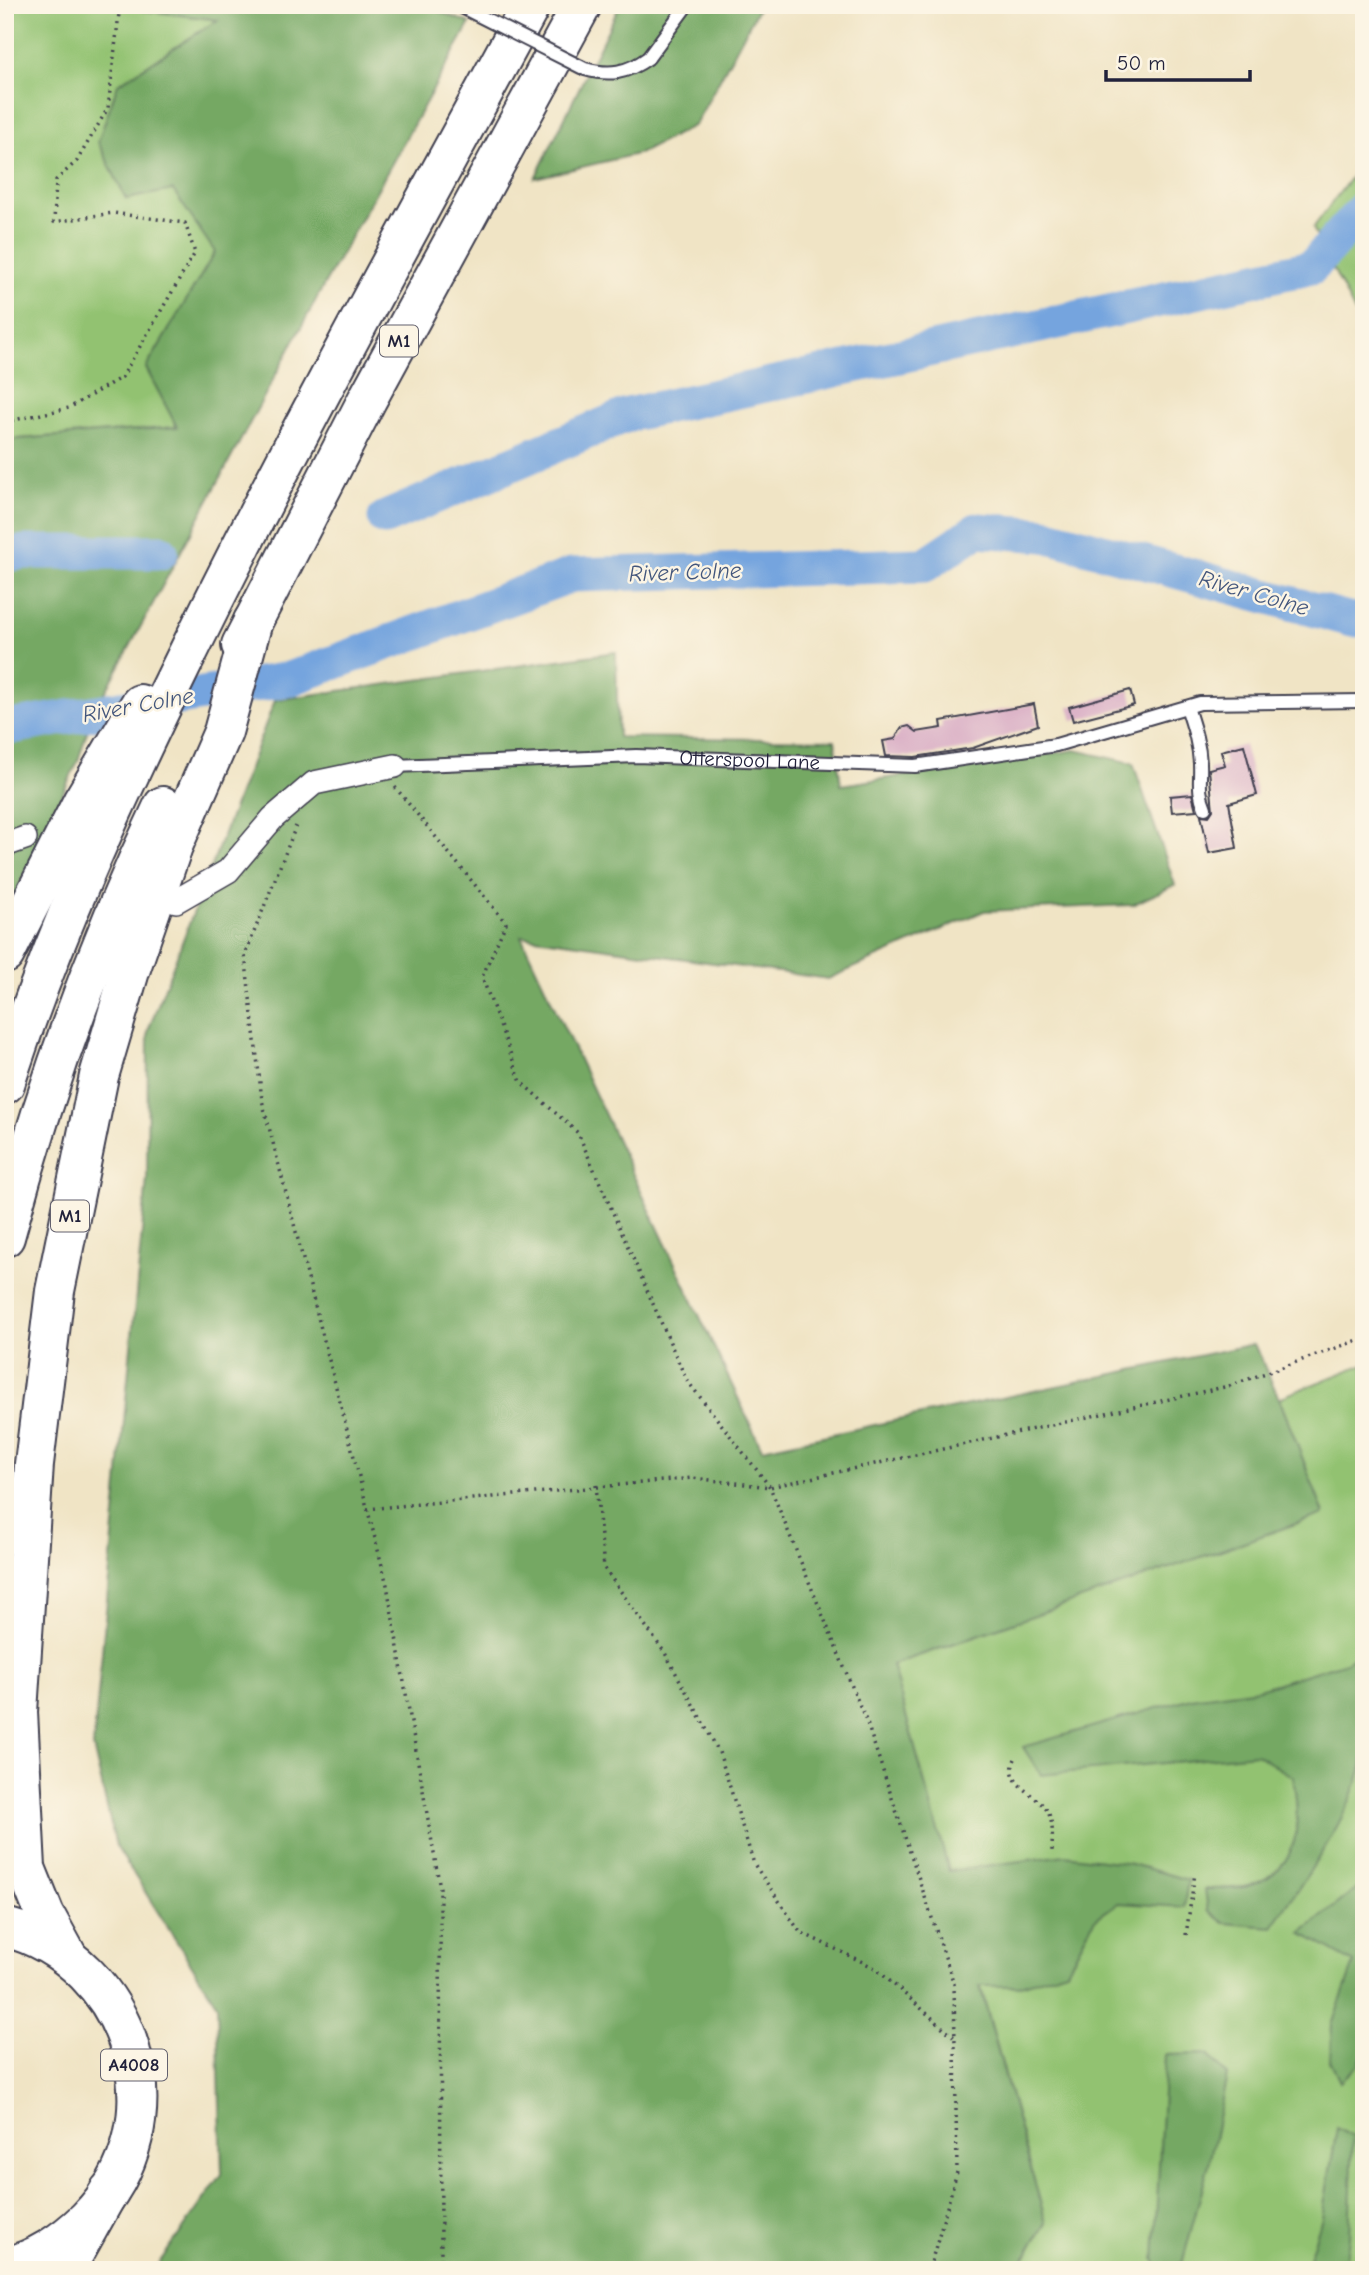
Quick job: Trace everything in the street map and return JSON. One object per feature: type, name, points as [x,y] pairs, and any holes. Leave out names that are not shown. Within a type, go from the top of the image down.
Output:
[{"type":"highway","name":"M1","points":[[5,954],[198,631],[300,433],[531,5]]},
{"type":"highway","name":"M1","points":[[67,1955],[45,1915],[26,1868],[18,1712],[34,1464],[55,1291],[99,1076],[130,971],[210,734],[253,621],[374,388],[582,5]]},
{"type":"highway","name":"M1","points":[[5,1237],[45,1099],[96,964],[161,811],[210,734]]},
{"type":"highway","name":"M1","points":[[5,1084],[127,746]]},
{"type":"highway","name":"A4008","points":[[5,1927],[41,1939],[67,1955],[111,2003],[130,2046],[135,2070],[135,2123],[120,2173],[109,2191],[93,2212],[58,2244],[23,2262],[5,2267]]},
{"type":"highway","points":[[65,2270],[109,2191]]},
{"type":"street","name":"Otterspool Lane","points":[[176,901],[228,871],[273,818],[314,783],[388,768]]},
{"type":"lane","points":[[458,5],[585,69],[603,74],[629,71],[648,58],[687,5]]},
{"type":"lane","name":"Otterspool Lane","points":[[388,768],[636,756],[915,766],[1056,745],[1200,703],[1364,702]]},
{"type":"lane","points":[[1187,707],[1197,739],[1200,767],[1198,790],[1205,808]]},
{"type":"path","points":[[5,422],[69,408],[122,377],[195,253],[185,223],[113,213],[54,222],[55,180],[77,160],[108,108],[120,5]]},
{"type":"path","points":[[388,768],[506,923],[482,977],[521,1082],[578,1133],[686,1379],[770,1487],[867,1723],[954,1984],[957,2172],[929,2270]]},
{"type":"path","points":[[314,783],[245,955],[262,1100],[387,1585],[440,1888],[441,2270]]},
{"type":"path","points":[[367,1509],[596,1485],[694,1478],[770,1487],[1229,1386],[1364,1338]]},
{"type":"path","points":[[596,1485],[604,1568],[665,1653],[719,1752],[754,1864],[800,1932],[875,1968],[955,2038]]},
{"type":"path","points":[[1015,1759],[1012,1771],[1015,1780],[1046,1808],[1051,1820],[1052,1852]]},
{"type":"path","points":[[1186,1935],[1195,1873]]},
{"type":"green space","points":[[5,5],[138,5],[141,10],[219,19],[118,84],[173,190],[216,252],[146,368],[178,427],[5,440]]},
{"type":"green space","points":[[138,5],[422,5],[470,23],[318,296],[91,719],[78,761],[5,916],[5,440],[177,427],[146,368],[215,252],[173,190],[126,199],[98,142],[118,84],[218,20],[141,10]]},
{"type":"green space","points":[[620,5],[760,5],[695,125],[641,153],[535,178]]},
{"type":"green space","points":[[1364,160],[1364,331],[1313,228]]},
{"type":"green space","points":[[616,652],[618,737],[835,740],[841,785],[1075,750],[1133,763],[1175,885],[1132,905],[984,911],[828,979],[521,936],[762,1449],[1254,1344],[1279,1398],[1324,1514],[892,1665],[949,1871],[1065,1855],[1132,1864],[1188,1880],[1184,1907],[1118,1903],[1094,1920],[1067,1971],[1017,1986],[980,1986],[1046,2223],[1017,2270],[154,2270],[222,2174],[217,2005],[116,1846],[93,1747],[147,1178],[148,1031],[275,700]]},
{"type":"green space","points":[[1364,1364],[1364,2270],[1017,2270],[1046,2223],[892,1665],[1324,1514],[1279,1398]]},
{"type":"green space","points":[[1364,1651],[1366,1733],[1364,1758],[1358,1779],[1350,1801],[1326,1846],[1272,1927],[1224,1923],[1208,1911],[1205,1889],[1249,1886],[1270,1876],[1282,1865],[1290,1853],[1297,1825],[1293,1777],[1256,1754],[1041,1775],[1023,1747],[1191,1698],[1259,1689],[1346,1662]]},
{"type":"green space","points":[[1364,1883],[1364,2050],[1359,2064],[1340,2082],[1330,2061],[1332,2025],[1354,1963],[1301,1933]]},
{"type":"green space","points":[[1208,2054],[1227,2075],[1209,2164],[1183,2260],[1176,2270],[1161,2270],[1154,2259],[1165,2055]]},
{"type":"green space","points":[[1337,2128],[1353,2137],[1349,2239],[1344,2270],[1305,2270],[1322,2218]]},
{"type":"building","points":[[1130,690],[1134,705],[1073,721],[1069,707]]},
{"type":"building","points":[[1034,704],[1038,725],[973,748],[915,757],[886,756],[883,741],[895,739],[901,728],[909,726],[917,732],[942,728],[941,721]]},
{"type":"building","points":[[1244,745],[1257,795],[1229,803],[1237,848],[1209,853],[1201,815],[1209,816],[1213,810],[1209,769],[1225,765],[1221,751]]},
{"type":"building","points":[[1192,794],[1196,810],[1172,812],[1170,796]]},
{"type":"waterway","points":[[385,518],[627,415],[1312,267],[1364,208]]},
{"type":"waterway","name":"River Colne","points":[[5,728],[289,679],[572,575],[925,565],[977,530],[1045,535],[1352,620],[1364,619]]},
{"type":"waterway","points":[[5,555],[25,552],[161,552]]}]
